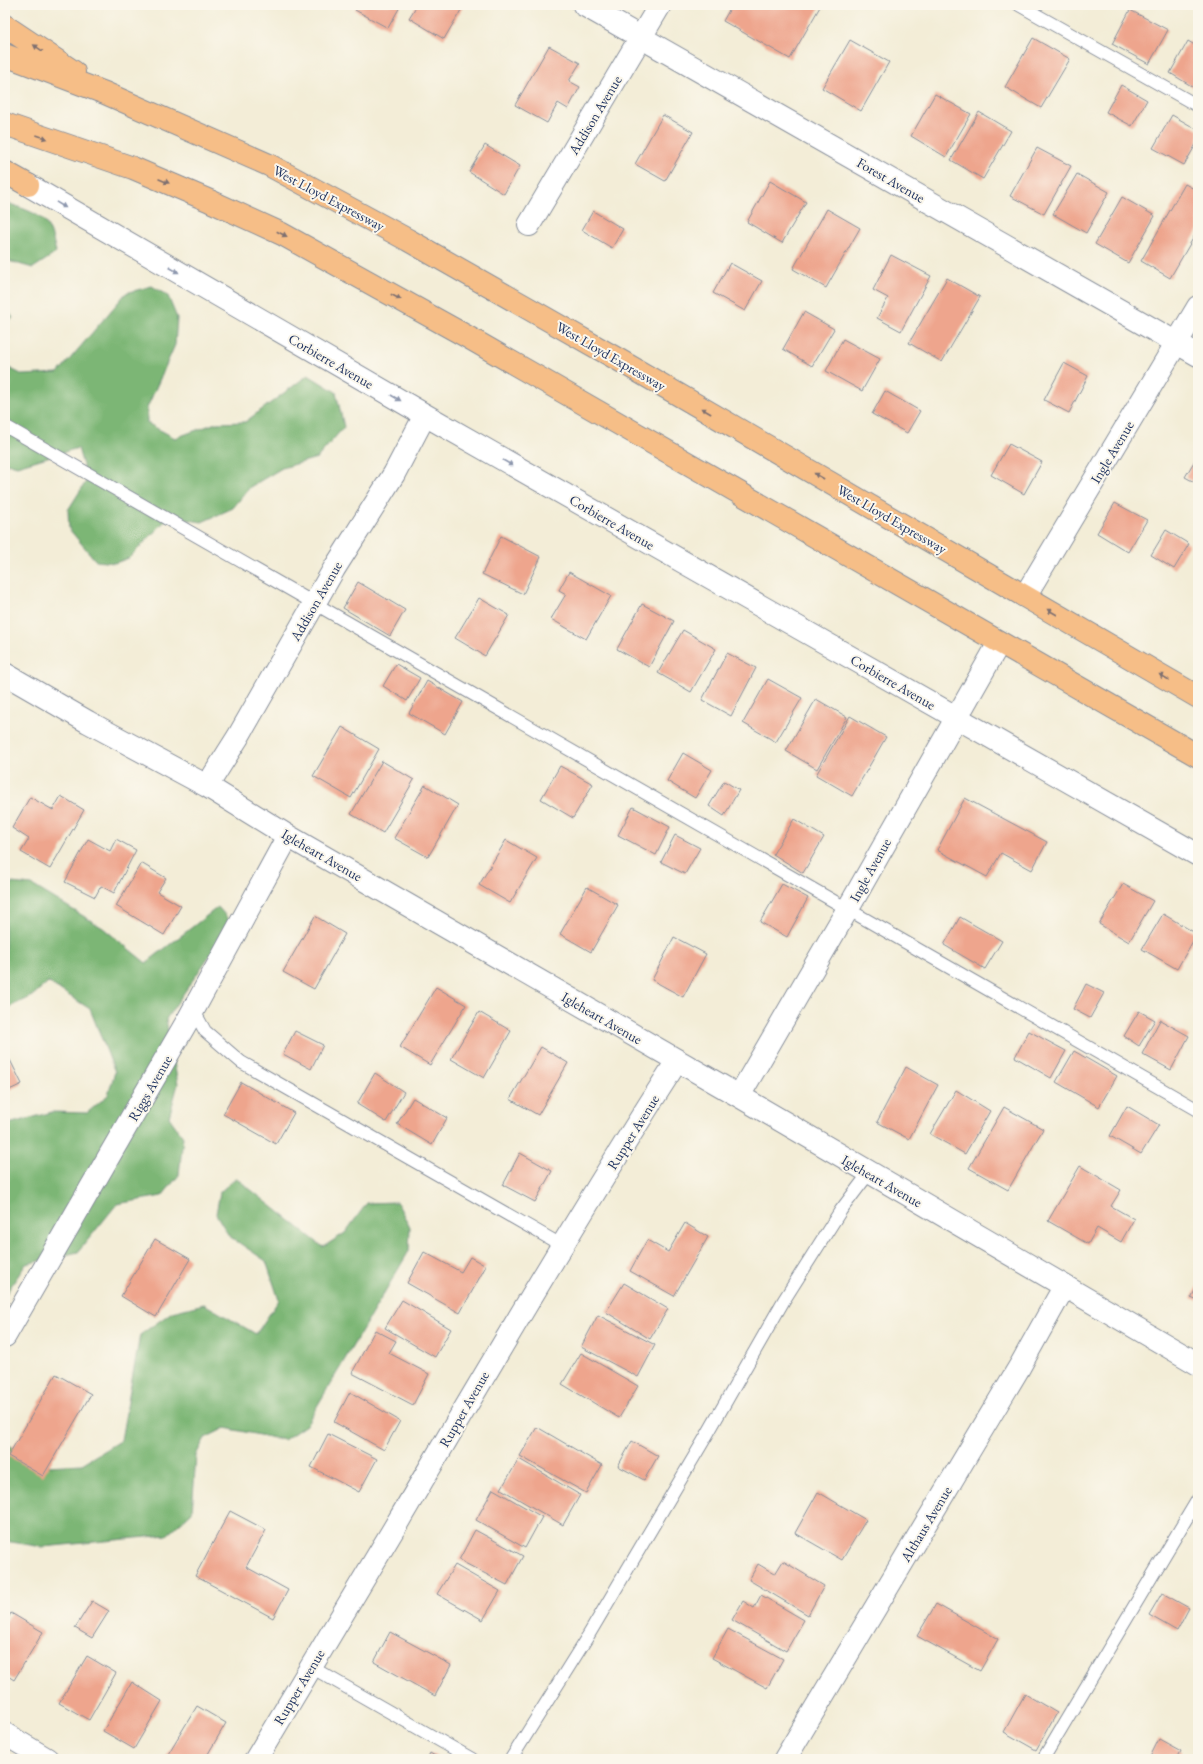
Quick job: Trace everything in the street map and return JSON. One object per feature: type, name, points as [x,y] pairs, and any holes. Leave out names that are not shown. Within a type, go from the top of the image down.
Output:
[{"type":"highway","points":[[5,26],[105,93]]},
{"type":"highway","name":"West Lloyd Expressway","points":[[5,55],[105,93],[268,165],[408,240],[618,360],[1198,697]]},
{"type":"highway","points":[[5,124],[133,168],[282,234],[480,343],[836,546],[999,643],[1198,756]]},
{"type":"highway","points":[[5,172],[28,185]]},
{"type":"street","name":"Forest Avenue","points":[[584,5],[1198,354]]},
{"type":"street","name":"Addison Avenue","points":[[529,225],[660,5]]},
{"type":"street","name":"Corbierre Avenue","points":[[28,185],[425,415],[1198,855]]},
{"type":"street","name":"Ingle Avenue","points":[[1025,596],[1198,308]]},
{"type":"street","name":"Addison Avenue","points":[[207,786],[238,737],[334,569],[394,474],[425,415]]},
{"type":"street","name":"Ingle Avenue","points":[[739,1096],[999,643]]},
{"type":"street","name":"Igleheart Avenue","points":[[5,674],[88,722],[207,786],[288,836],[739,1096],[1198,1364]]},
{"type":"street","name":"Riggs Avenue","points":[[5,1336],[194,1011],[288,836]]},
{"type":"street","name":"Rupper Avenue","points":[[256,1759],[399,1521],[473,1394],[639,1120],[677,1061]]},
{"type":"street","name":"Althaus Avenue","points":[[785,1759],[1020,1366],[1064,1287]]},
{"type":"street","points":[[5,1734],[47,1759]]},
{"type":"lane","points":[[1019,5],[1198,106]]},
{"type":"lane","points":[[5,426],[1198,1110]]},
{"type":"lane","points":[[194,1011],[205,1031],[241,1062],[563,1246]]},
{"type":"lane","points":[[511,1759],[660,1514],[784,1300],[841,1210],[869,1173]]},
{"type":"lane","points":[[1043,1759],[1198,1499]]},
{"type":"lane","points":[[311,1667],[472,1759]]},
{"type":"green space","points":[[5,202],[34,214],[46,223],[50,230],[56,253],[33,268],[5,260]]},
{"type":"green space","points":[[152,286],[168,296],[177,318],[175,345],[147,408],[147,423],[175,438],[216,423],[245,422],[308,375],[336,392],[344,427],[317,458],[282,468],[250,487],[233,508],[202,522],[169,517],[129,558],[115,563],[96,561],[69,529],[68,510],[87,480],[78,448],[17,466],[7,463],[5,470],[5,366],[23,375],[58,373],[126,293]]},
{"type":"green space","points":[[5,306],[13,318],[5,324]]},
{"type":"green space","points":[[11,883],[32,885],[103,928],[146,963],[218,907],[232,923],[166,1019],[178,1084],[169,1117],[183,1137],[179,1175],[162,1196],[117,1204],[78,1252],[26,1264],[5,1295],[5,1125],[52,1112],[87,1113],[108,1095],[115,1072],[90,1009],[48,982],[32,996],[5,1009],[5,891]]},
{"type":"green space","points":[[236,1178],[323,1247],[345,1233],[367,1203],[397,1202],[410,1228],[409,1251],[306,1425],[284,1440],[225,1428],[205,1438],[196,1455],[192,1512],[167,1535],[43,1547],[5,1541],[5,1443],[47,1466],[82,1464],[121,1440],[140,1335],[172,1312],[204,1304],[256,1334],[279,1300],[266,1261],[229,1236],[216,1214],[220,1192]]},
{"type":"building","points":[[358,5],[401,5],[388,28],[355,10]]},
{"type":"building","points":[[417,5],[464,5],[444,39],[409,18]]},
{"type":"building","points":[[732,5],[821,5],[790,59],[723,21]]},
{"type":"building","points":[[1130,10],[1168,30],[1149,64],[1112,44]]},
{"type":"building","points":[[1033,38],[1070,59],[1041,108],[1005,87]]},
{"type":"building","points":[[850,40],[889,62],[861,111],[822,88]]},
{"type":"building","points":[[1188,41],[1198,47],[1198,90],[1170,73]]},
{"type":"building","points":[[549,46],[580,63],[569,81],[580,87],[568,109],[558,103],[547,123],[515,105]]},
{"type":"building","points":[[1121,85],[1147,100],[1132,126],[1106,112]]},
{"type":"building","points":[[935,94],[971,114],[946,157],[911,136]]},
{"type":"building","points":[[979,112],[1011,131],[983,179],[951,160]]},
{"type":"building","points":[[663,115],[693,132],[665,181],[635,164]]},
{"type":"building","points":[[1172,115],[1198,130],[1198,141],[1184,165],[1153,148]]},
{"type":"building","points":[[485,145],[520,166],[504,194],[469,172]]},
{"type":"building","points":[[1037,148],[1071,166],[1044,214],[1010,196]]},
{"type":"building","points":[[1077,174],[1109,192],[1086,233],[1053,214]]},
{"type":"building","points":[[770,181],[806,202],[782,243],[747,222]]},
{"type":"building","points":[[1185,184],[1198,191],[1198,230],[1170,278],[1141,261]]},
{"type":"building","points":[[1122,197],[1155,216],[1128,263],[1095,244]]},
{"type":"building","points":[[827,209],[860,228],[826,288],[793,269]]},
{"type":"building","points":[[593,211],[623,229],[612,248],[582,230]]},
{"type":"building","points":[[891,255],[931,276],[901,331],[877,318],[888,298],[873,290]]},
{"type":"building","points":[[730,263],[762,281],[745,311],[713,293]]},
{"type":"building","points":[[947,278],[980,297],[942,362],[909,343]]},
{"type":"building","points":[[804,312],[834,329],[812,366],[783,349]]},
{"type":"building","points":[[843,339],[880,359],[862,391],[826,371]]},
{"type":"building","points":[[1064,363],[1088,376],[1069,413],[1044,400]]},
{"type":"building","points":[[885,391],[920,411],[907,433],[872,414]]},
{"type":"building","points":[[1009,444],[1042,462],[1024,494],[991,475]]},
{"type":"building","points":[[1198,455],[1198,484],[1185,477]]},
{"type":"building","points":[[1115,503],[1147,520],[1128,552],[1097,533]]},
{"type":"building","points":[[1166,530],[1189,544],[1174,569],[1151,555]]},
{"type":"building","points":[[501,536],[541,557],[523,594],[482,574]]},
{"type":"building","points":[[569,572],[611,596],[586,639],[551,619],[566,594],[559,590]]},
{"type":"building","points":[[358,582],[405,610],[390,636],[343,608]]},
{"type":"building","points":[[479,598],[509,615],[485,656],[455,638]]},
{"type":"building","points":[[642,604],[674,621],[649,667],[617,649]]},
{"type":"building","points":[[683,630],[716,649],[691,692],[658,673]]},
{"type":"building","points":[[727,653],[756,668],[731,716],[702,700]]},
{"type":"building","points":[[396,664],[420,678],[407,701],[383,686]]},
{"type":"building","points":[[768,679],[802,698],[776,742],[743,723]]},
{"type":"building","points":[[427,681],[463,702],[445,734],[409,713]]},
{"type":"building","points":[[816,699],[847,717],[817,769],[786,751]]},
{"type":"building","points":[[850,716],[886,737],[852,796],[816,775]]},
{"type":"building","points":[[342,727],[379,749],[351,798],[313,776]]},
{"type":"building","points":[[683,753],[712,770],[695,798],[667,781]]},
{"type":"building","points":[[382,761],[414,780],[383,833],[351,814]]},
{"type":"building","points":[[560,766],[593,784],[573,818],[541,799]]},
{"type":"building","points":[[724,781],[739,790],[724,816],[709,806]]},
{"type":"building","points":[[425,785],[458,805],[428,857],[394,838]]},
{"type":"building","points":[[61,796],[84,810],[50,869],[21,852],[29,839],[12,828],[30,797],[53,810]]},
{"type":"building","points":[[965,798],[1047,842],[1032,870],[1001,853],[987,877],[937,850]]},
{"type":"building","points":[[633,807],[670,827],[656,855],[618,835]]},
{"type":"building","points":[[794,819],[824,837],[803,873],[773,854]]},
{"type":"building","points":[[675,835],[700,848],[685,874],[661,862]]},
{"type":"building","points":[[88,839],[110,851],[116,839],[136,850],[114,893],[101,886],[95,897],[65,882]]},
{"type":"building","points":[[506,840],[537,858],[510,903],[479,885]]},
{"type":"building","points":[[141,863],[166,878],[157,892],[181,906],[164,935],[116,906]]},
{"type":"building","points":[[782,884],[808,898],[787,937],[760,922]]},
{"type":"building","points":[[1123,884],[1153,901],[1129,942],[1099,924]]},
{"type":"building","points":[[587,887],[618,905],[591,952],[560,934]]},
{"type":"building","points":[[1163,914],[1197,934],[1177,969],[1142,949]]},
{"type":"building","points":[[315,916],[345,934],[314,989],[283,972]]},
{"type":"building","points":[[960,917],[1002,941],[985,969],[944,945]]},
{"type":"building","points":[[674,937],[706,954],[683,997],[652,980]]},
{"type":"building","points":[[1086,984],[1104,993],[1090,1018],[1073,1009]]},
{"type":"building","points":[[436,987],[466,1005],[430,1065],[400,1047]]},
{"type":"building","points":[[1139,1011],[1155,1020],[1139,1046],[1124,1036]]},
{"type":"building","points":[[479,1012],[511,1031],[484,1078],[451,1059]]},
{"type":"building","points":[[1160,1020],[1189,1036],[1171,1070],[1142,1054]]},
{"type":"building","points":[[295,1031],[323,1045],[311,1069],[283,1054]]},
{"type":"building","points":[[1029,1031],[1066,1051],[1051,1078],[1015,1057]]},
{"type":"building","points":[[541,1047],[568,1063],[538,1115],[510,1099]]},
{"type":"building","points":[[1074,1051],[1117,1076],[1099,1107],[1056,1082]]},
{"type":"building","points":[[10,1060],[22,1084],[5,1092],[5,1062]]},
{"type":"building","points":[[906,1067],[938,1085],[909,1139],[877,1122]]},
{"type":"building","points":[[375,1073],[404,1092],[386,1122],[357,1104]]},
{"type":"building","points":[[241,1082],[294,1113],[276,1144],[223,1114]]},
{"type":"building","points":[[956,1090],[990,1111],[965,1154],[930,1134]]},
{"type":"building","points":[[413,1098],[447,1118],[432,1145],[397,1124]]},
{"type":"building","points":[[1127,1106],[1159,1125],[1141,1154],[1110,1136]]},
{"type":"building","points":[[1004,1107],[1043,1129],[1008,1190],[969,1168]]},
{"type":"building","points":[[520,1153],[552,1171],[535,1202],[503,1185]]},
{"type":"building","points":[[1080,1166],[1121,1190],[1111,1206],[1134,1219],[1121,1242],[1097,1228],[1088,1244],[1048,1221]]},
{"type":"building","points":[[685,1223],[708,1237],[674,1296],[630,1271],[647,1240],[668,1252]]},
{"type":"building","points":[[155,1239],[190,1259],[156,1317],[121,1296]]},
{"type":"building","points":[[424,1252],[461,1272],[470,1257],[486,1266],[460,1313],[407,1283]]},
{"type":"building","points":[[624,1283],[668,1309],[650,1339],[606,1312]]},
{"type":"building","points":[[1198,1285],[1198,1301],[1191,1298]]},
{"type":"building","points":[[402,1300],[451,1329],[435,1357],[385,1328]]},
{"type":"building","points":[[598,1315],[655,1345],[638,1377],[581,1347]]},
{"type":"building","points":[[375,1330],[396,1341],[389,1353],[429,1374],[413,1405],[352,1373]]},
{"type":"building","points":[[581,1353],[638,1386],[619,1418],[562,1384]]},
{"type":"building","points":[[56,1374],[91,1394],[43,1476],[8,1456]]},
{"type":"building","points":[[350,1392],[400,1421],[384,1450],[334,1422]]},
{"type":"building","points":[[537,1427],[602,1465],[586,1493],[520,1456]]},
{"type":"building","points":[[328,1434],[377,1459],[359,1492],[311,1467]]},
{"type":"building","points":[[632,1441],[658,1456],[644,1480],[618,1466]]},
{"type":"building","points":[[519,1459],[580,1495],[563,1525],[501,1489]]},
{"type":"building","points":[[493,1489],[542,1517],[525,1548],[476,1520]]},
{"type":"building","points":[[818,1492],[866,1520],[842,1560],[795,1533]]},
{"type":"building","points":[[230,1511],[266,1530],[246,1567],[288,1590],[273,1618],[195,1576]]},
{"type":"building","points":[[475,1530],[523,1556],[507,1585],[459,1560]]},
{"type":"building","points":[[783,1561],[824,1586],[808,1615],[749,1580],[758,1564],[775,1574]]},
{"type":"building","points":[[455,1565],[500,1591],[483,1620],[437,1594]]},
{"type":"building","points":[[1162,1593],[1189,1608],[1177,1631],[1149,1615]]},
{"type":"building","points":[[761,1595],[804,1620],[786,1651],[732,1620],[743,1601],[754,1608]]},
{"type":"building","points":[[92,1601],[109,1611],[92,1638],[75,1628]]},
{"type":"building","points":[[936,1604],[998,1639],[980,1671],[917,1636]]},
{"type":"building","points":[[11,1613],[43,1632],[14,1680],[5,1674],[5,1623]]},
{"type":"building","points":[[728,1629],[783,1659],[767,1688],[712,1658]]},
{"type":"building","points":[[390,1632],[451,1665],[435,1696],[374,1662]]},
{"type":"building","points":[[87,1656],[116,1673],[89,1720],[59,1703]]},
{"type":"building","points":[[132,1682],[162,1701],[134,1749],[103,1731]]},
{"type":"building","points":[[1025,1694],[1057,1713],[1036,1750],[1004,1732]]},
{"type":"building","points":[[197,1706],[226,1723],[205,1759],[165,1759]]},
{"type":"building","points":[[1159,1739],[1181,1751],[1177,1759],[1149,1759]]},
{"type":"building","points":[[430,1753],[440,1759],[427,1759]]}]
